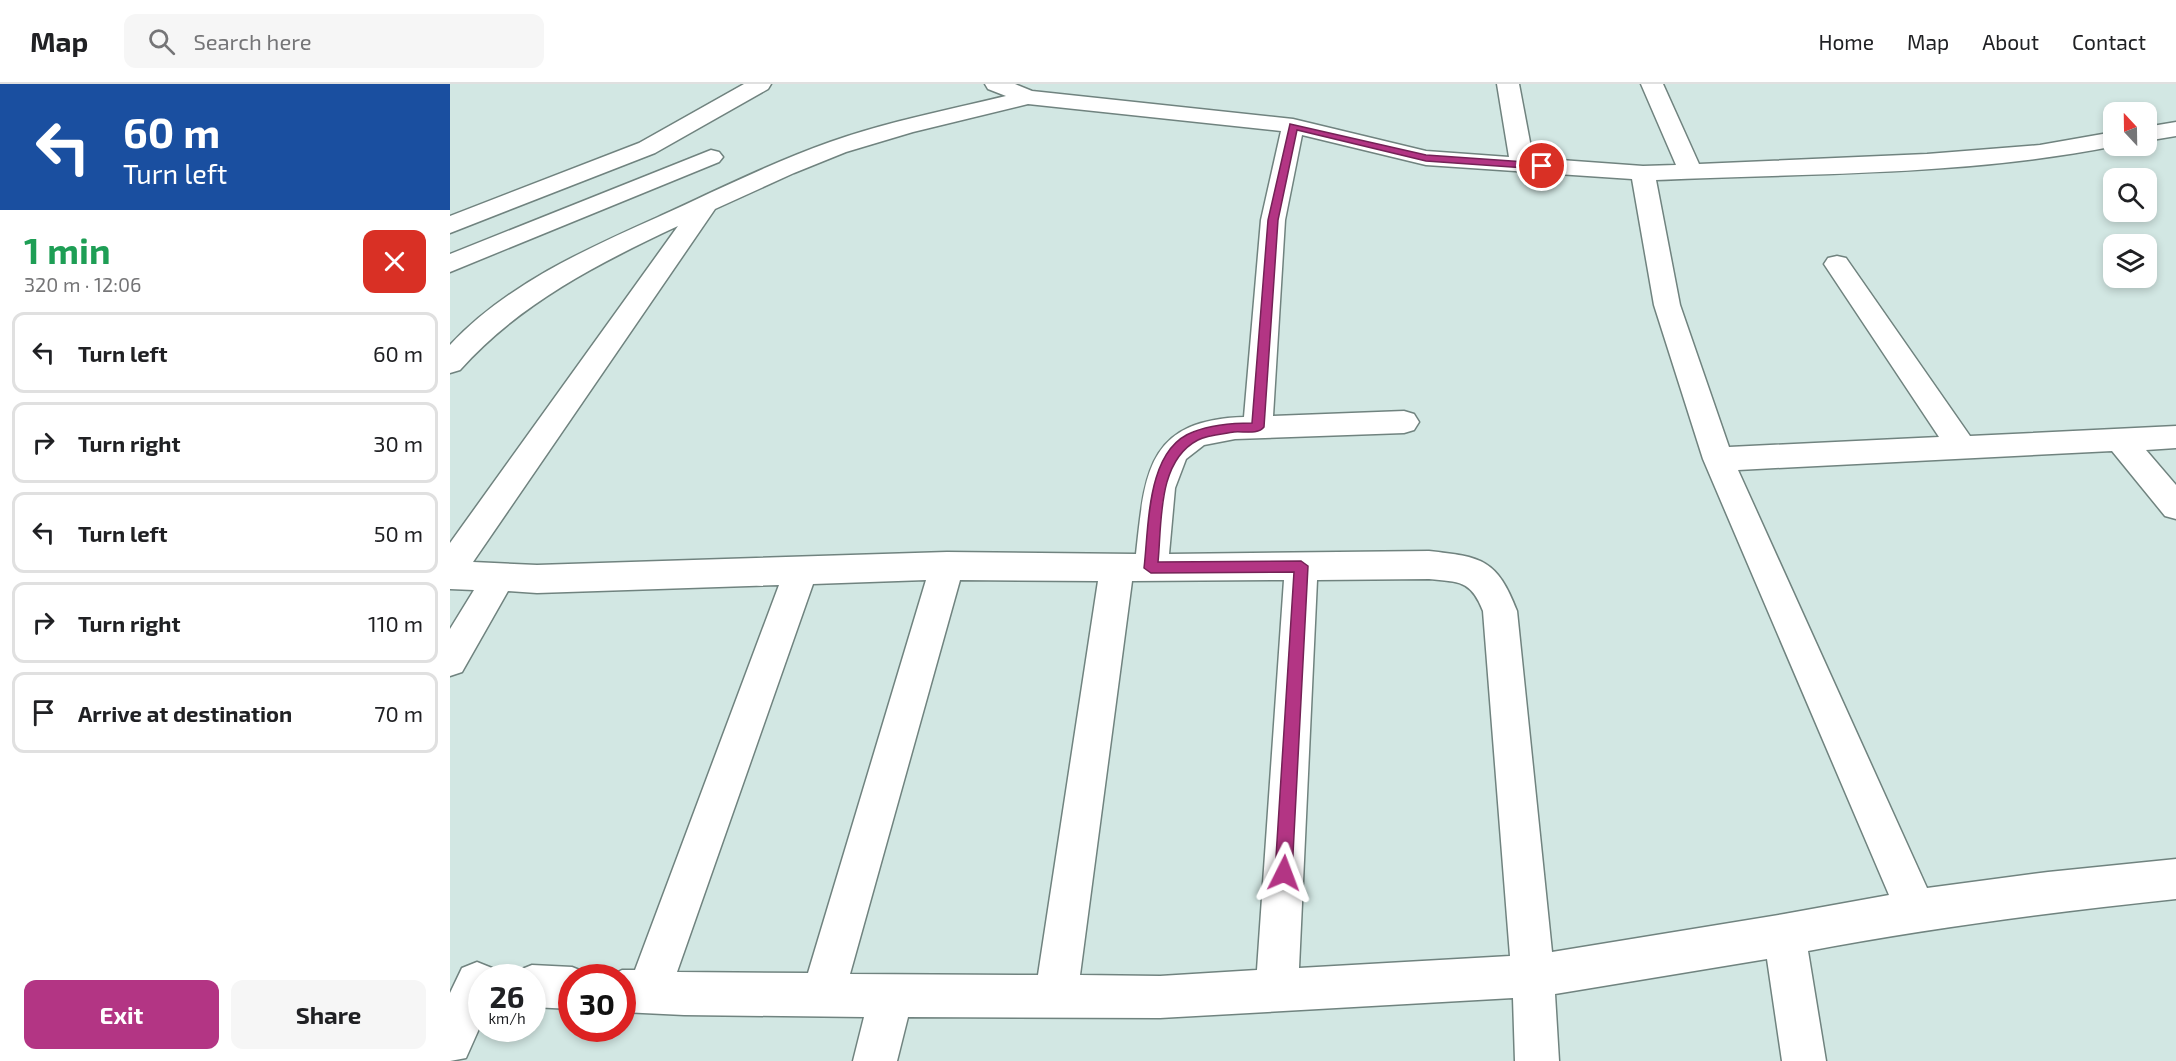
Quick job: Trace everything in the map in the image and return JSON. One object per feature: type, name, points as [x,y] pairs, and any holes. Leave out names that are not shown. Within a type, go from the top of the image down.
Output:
[{"type":"street","points":[[450,225],[648,148],[760,84]]},
{"type":"street","points":[[996,84],[1028,98],[1293,126],[1426,158],[1642,173],[1950,159],[2040,152],[2103,141]]},
{"type":"street","points":[[1508,84],[1522,165]]},
{"type":"street","points":[[1652,84],[1691,171]]},
{"type":"street","points":[[450,363],[469,340],[499,313],[587,260],[781,169],[865,138],[1028,98]]},
{"type":"street","points":[[1258,427],[1273,220],[1293,126]]},
{"type":"street","points":[[2157,132],[2176,129]]},
{"type":"street","points":[[450,264],[711,157]]},
{"type":"street","points":[[1642,173],[1667,305],[1718,459],[1917,910]]},
{"type":"street","points":[[450,569],[706,204]]},
{"type":"street","points":[[1837,264],[1962,448]]},
{"type":"street","points":[[1056,997],[1134,568],[1165,470],[1175,451],[1195,436],[1235,428],[1404,422]]},
{"type":"street","points":[[1718,459],[2176,437]]},
{"type":"street","points":[[2120,440],[2176,507]]},
{"type":"street","points":[[450,575],[537,579],[947,566],[1134,568],[1429,565],[1462,569],[1484,576],[1494,593],[1500,611],[1533,976],[1537,1061]]},
{"type":"street","points":[[823,995],[947,566]]},
{"type":"street","points":[[1277,990],[1301,566]]},
{"type":"street","points":[[636,989],[801,570]]},
{"type":"street","points":[[450,662],[499,578]]},
{"type":"street","points":[[636,992],[1160,997],[1533,976],[1784,935],[1917,910],[2048,892],[2176,879]]},
{"type":"street","points":[[1784,935],[1804,1061]]},
{"type":"street","points":[[450,1042],[468,986]]},
{"type":"street","points":[[875,1061],[891,996]]},
{"type":"route","points":[[1284,873],[1301,566],[1151,568],[1159,488],[1165,470],[1175,451],[1195,436],[1235,428],[1258,427],[1273,220],[1293,126],[1426,158],[1542,166]]}]
